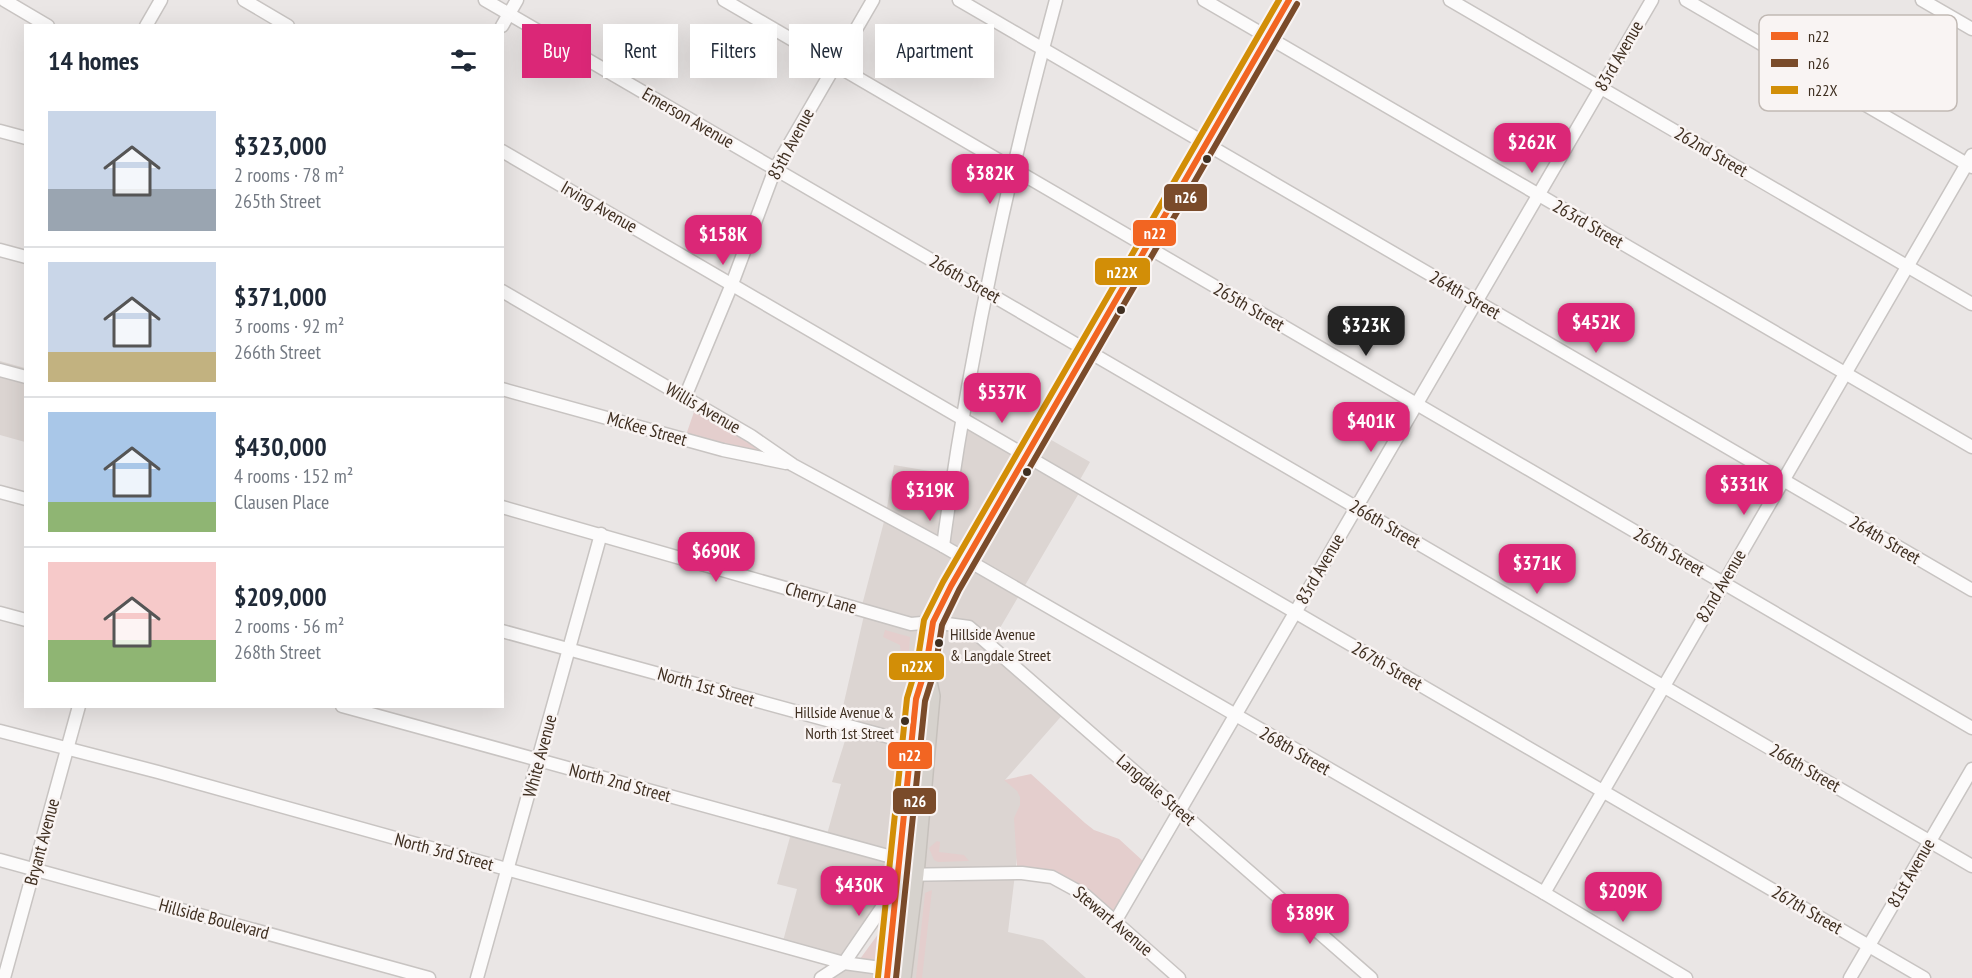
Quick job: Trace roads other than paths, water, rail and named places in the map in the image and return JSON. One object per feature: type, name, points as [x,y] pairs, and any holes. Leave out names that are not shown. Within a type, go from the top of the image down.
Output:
[{"type":"main road","points":[[887,974],[916,699],[926,667],[933,622],[965,561],[1289,0]]},
{"type":"main road","points":[[903,978],[916,874],[932,696],[926,667]]},
{"type":"street","points":[[4,0],[45,24]]},
{"type":"street","points":[[147,24],[161,0]]},
{"type":"street","points":[[244,0],[285,24]]},
{"type":"street","name":"Emerson Avenue","points":[[485,0],[798,182]]},
{"type":"street","points":[[503,24],[518,0]]},
{"type":"street","name":"265th Street","points":[[724,0],[789,38]]},
{"type":"street","name":"85th Avenue","points":[[859,24],[873,0]]},
{"type":"street","name":"264th Street","points":[[959,0],[1972,590]]},
{"type":"street","points":[[943,546],[963,418],[987,292],[1013,169],[1056,0]]},
{"type":"street","name":"263rd Street","points":[[1204,0],[1972,447]]},
{"type":"street","name":"262nd Street","points":[[1450,0],[1972,304]]},
{"type":"street","name":"83rd Avenue","points":[[1116,920],[1652,0]]},
{"type":"street","points":[[1686,0],[1759,42]]},
{"type":"street","points":[[1922,0],[1948,15]]},
{"type":"street","points":[[1957,20],[1972,29]]},
{"type":"street","name":"85th Avenue","points":[[685,397],[732,284],[775,169],[828,78]]},
{"type":"street","name":"265th Street","points":[[856,78],[1972,728]]},
{"type":"street","points":[[1881,111],[1970,162]]},
{"type":"street","points":[[0,131],[24,137]]},
{"type":"street","name":"Irving Avenue","points":[[504,152],[851,353]]},
{"type":"street","name":"82nd Avenue","points":[[1544,893],[1907,266],[1970,162]]},
{"type":"street","name":"266th Street","points":[[798,182],[1972,866]]},
{"type":"street","points":[[0,250],[24,256]]},
{"type":"street","name":"Willis Avenue","points":[[504,292],[751,436],[793,465],[903,524]]},
{"type":"street","name":"267th Street","points":[[851,353],[1924,978]]},
{"type":"street","points":[[0,370],[24,374]]},
{"type":"street","name":"McKee Street","points":[[504,390],[723,450],[793,465]]},
{"type":"street","points":[[0,492],[24,498]]},
{"type":"street","name":"Cherry Lane","points":[[504,508],[911,624],[933,622]]},
{"type":"street","name":"268th Street","points":[[903,524],[1234,717],[1544,893],[1686,978]]},
{"type":"street","name":"White Avenue","points":[[477,978],[600,534]]},
{"type":"street","points":[[0,613],[24,619]]},
{"type":"street","name":"Langdale Street","points":[[933,622],[969,627],[1371,978]]},
{"type":"street","name":"North 1st Street","points":[[504,632],[911,743]]},
{"type":"street","name":"Bryant Avenue","points":[[4,978],[78,708]]},
{"type":"street","name":"North 2nd Street","points":[[349,708],[899,859]]},
{"type":"street","name":"North 3rd Street","points":[[0,731],[158,772],[887,974]]},
{"type":"street","name":"81st Avenue","points":[[1850,978],[1972,769]]},
{"type":"street","name":"Hillside Boulevard","points":[[0,860],[429,978]]},
{"type":"street","name":"Stewart Avenue","points":[[897,880],[916,874],[1035,873],[1070,885],[1116,920],[1179,978]]},
{"type":"street","points":[[821,978],[844,963],[887,904],[897,880]]},
{"type":"place","name":"Hillside Avenue & Langdale Street","points":[[939,643]]},
{"type":"place","name":"Hillside Avenue & North 1st Street","points":[[905,721]]}]
